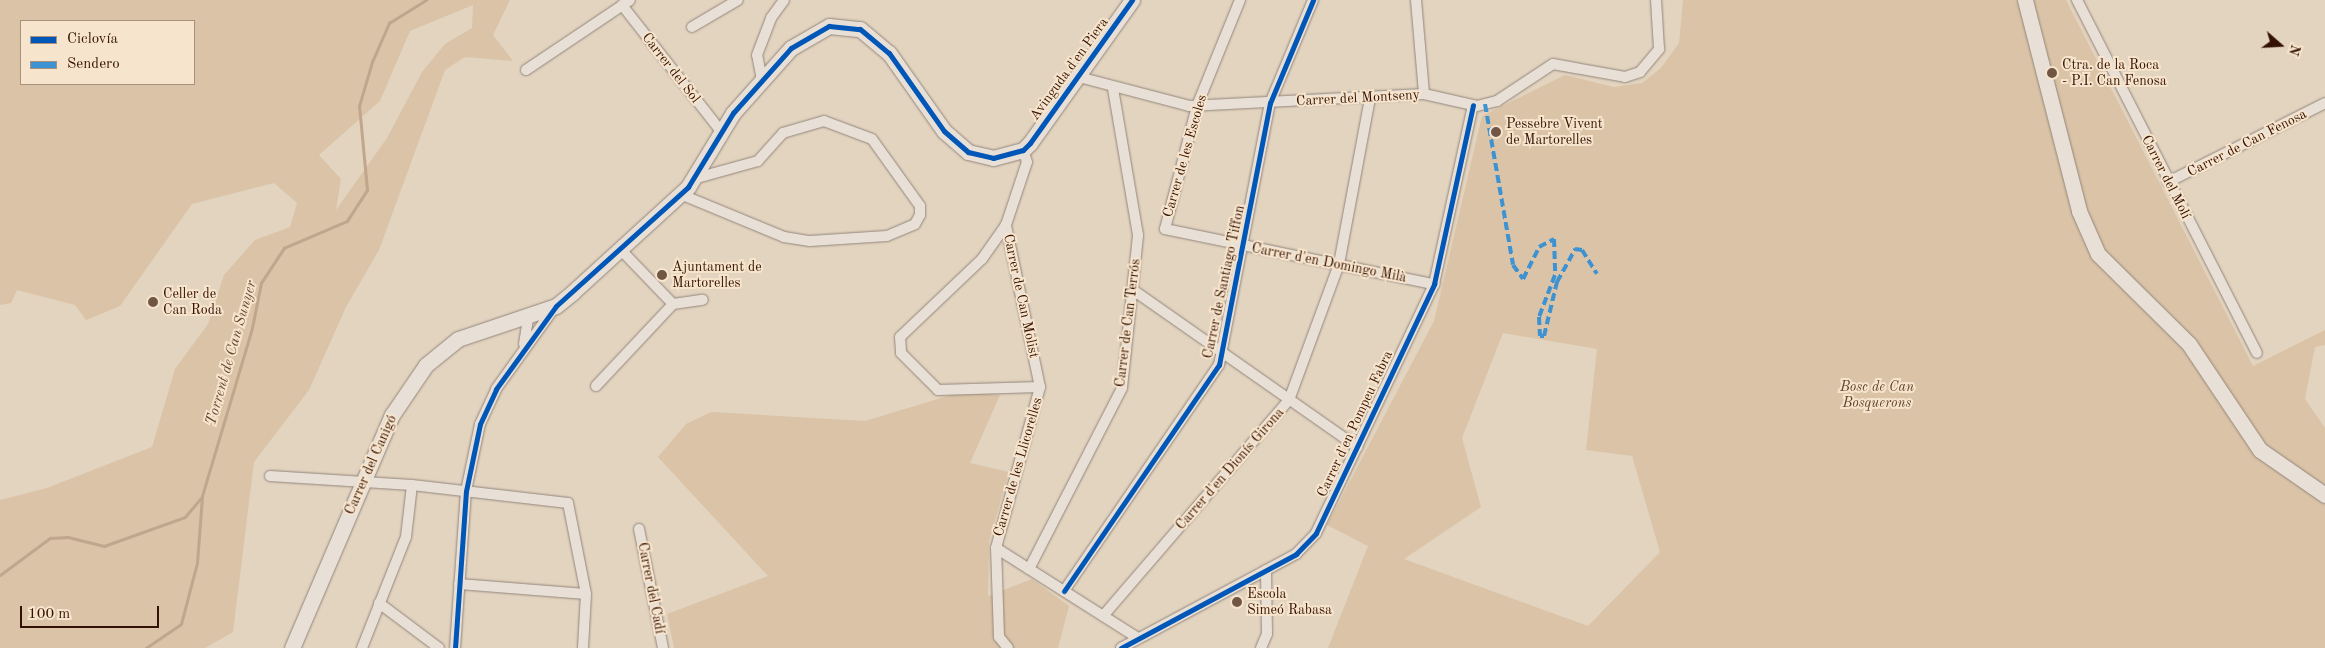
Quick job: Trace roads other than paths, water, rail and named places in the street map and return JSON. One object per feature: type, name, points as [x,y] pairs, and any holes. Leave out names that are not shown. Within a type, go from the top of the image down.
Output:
[{"type":"street","points":[[692,28],[738,0]]},
{"type":"street","name":"Avinguda d'en Piera","points":[[1023,150],[1132,0]]},
{"type":"street","name":"Carrer de les Escoles","points":[[1165,229],[1197,106],[1240,0]]},
{"type":"street","name":"Carrer de Santiago Tiffon","points":[[1064,591],[1219,365],[1244,245],[1270,103],[1313,0]]},
{"type":"street","points":[[1416,0],[1424,94]]},
{"type":"street","name":"Carrer del Montseny","points":[[1075,76],[1113,88],[1197,106],[1370,99],[1424,94],[1473,105],[1497,101],[1553,64],[1625,77],[1640,72],[1659,50],[1656,0]]},
{"type":"street","points":[[2024,0],[2079,211],[2098,254],[2189,344],[2260,450],[2325,495]]},
{"type":"street","name":"Carrer del Molí","points":[[2077,0],[2168,182],[2257,353]]},
{"type":"street","points":[[762,80],[757,55],[780,2]]},
{"type":"street","points":[[526,70],[626,3]]},
{"type":"street","name":"Carrer del Sol","points":[[626,3],[720,130]]},
{"type":"street","points":[[455,648],[466,491],[480,424],[519,356],[556,306],[680,194],[693,179],[720,130],[791,48],[818,30],[848,25],[889,53],[944,131],[968,152],[993,158],[1023,150]]},
{"type":"street","name":"Carrer de Can Terrós","points":[[1029,569],[1122,388],[1138,235],[1113,88]]},
{"type":"street","name":"Carrer d'en Dionís Girona","points":[[1103,616],[1288,400],[1339,264],[1370,99]]},
{"type":"street","name":"Carrer de Can Fenosa","points":[[2168,182],[2325,103]]},
{"type":"street","name":"Carrer d'en Pompeu Fabra","points":[[1121,648],[1296,554],[1316,534],[1434,284],[1473,105]]},
{"type":"street","points":[[680,194],[784,237],[810,241],[887,236],[915,224],[920,215],[920,206],[872,138],[824,121],[783,133],[758,161],[693,179]]},
{"type":"street","name":"Carrer de Can Molist","points":[[1023,150],[1027,162],[1006,225],[1040,387]]},
{"type":"street","points":[[1006,225],[982,259],[900,337],[901,353],[938,390],[1040,387]]},
{"type":"street","name":"Carrer d'en Domingo Milà","points":[[1165,229],[1434,284]]},
{"type":"street","points":[[620,249],[673,304]]},
{"type":"street","points":[[1133,290],[1357,447]]},
{"type":"street","points":[[596,386],[673,304],[703,300]]},
{"type":"street","name":"Carrer del Canigó","points":[[292,648],[392,415],[426,365],[458,339],[509,320],[556,306]]},
{"type":"street","points":[[532,314],[536,332]]},
{"type":"street","points":[[519,356],[532,314]]},
{"type":"street","points":[[509,320],[521,329],[524,343]]},
{"type":"street","name":"Carrer de les Llicorelles","points":[[1008,648],[999,637],[996,548],[1040,387]]},
{"type":"street","points":[[270,476],[412,485],[568,503],[586,594],[582,648]]},
{"type":"street","points":[[362,648],[406,537],[412,485]]},
{"type":"street","name":"Carrer del Cadí","points":[[640,529],[663,648]]},
{"type":"street","points":[[996,548],[1138,638]]},
{"type":"street","points":[[1261,648],[1267,634],[1266,570]]},
{"type":"street","points":[[459,584],[586,594]]},
{"type":"street","points":[[379,603],[439,648]]},
{"type":"waterway","name":"Torrent de Can Sunyer","points":[[146,648],[181,624],[197,563],[202,496],[252,328],[261,283],[284,248],[347,221],[367,190],[359,106],[372,62],[389,23],[426,0]]},
{"type":"waterway","points":[[0,575],[50,538],[68,537],[104,546],[185,517],[202,497]]},
{"type":"place","name":"Ctra. de la Roca - P.I. Can Fenosa","points":[[2052,73]]},
{"type":"place","name":"Pessebre Vivent de Martorelles","points":[[1496,132]]},
{"type":"place","name":"Ajuntament de Martorelles","points":[[662,275]]},
{"type":"place","name":"Celler de Can Roda","points":[[153,302]]},
{"type":"place","name":"Escola Simeó Rabasa","points":[[1237,602]]},
{"type":"park label","name":"Bosc de Can Bosquerons","points":[[1877,396]]}]
